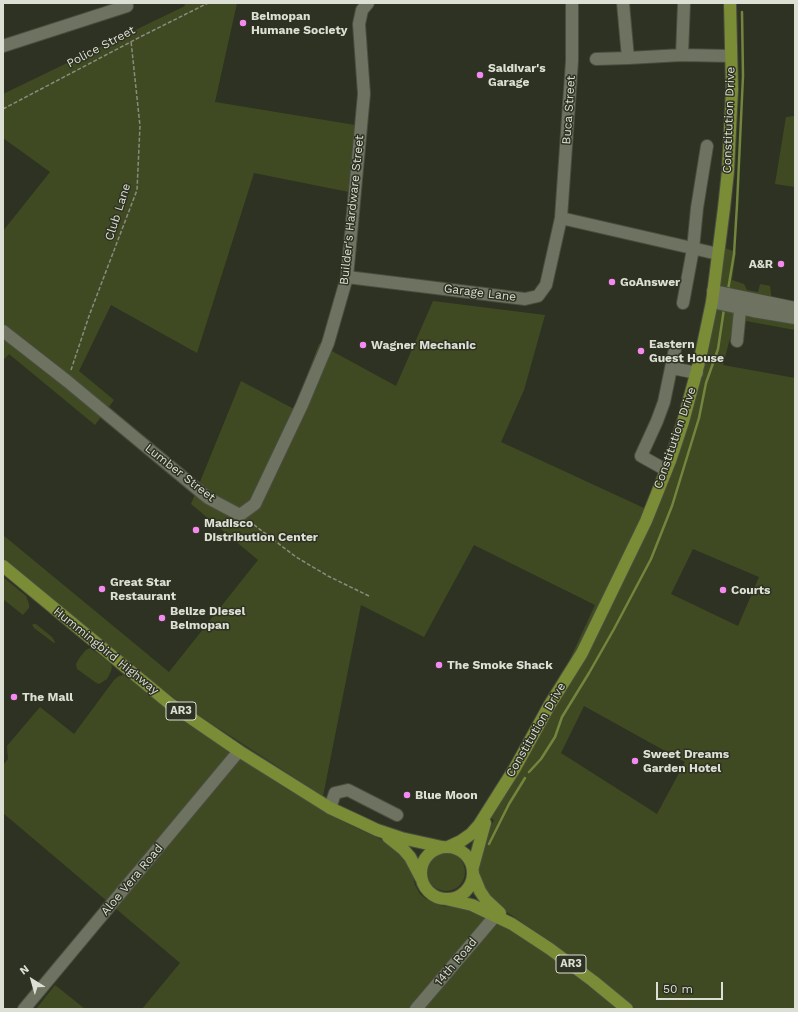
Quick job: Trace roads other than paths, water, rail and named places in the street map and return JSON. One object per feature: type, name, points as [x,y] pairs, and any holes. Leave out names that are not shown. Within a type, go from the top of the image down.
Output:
[{"type":"main road","name":"Constitution Drive","points":[[445,847],[461,841],[471,834],[489,810],[515,768],[549,706],[582,653],[646,521],[683,422],[696,373],[712,296],[724,208],[728,171],[732,89],[730,3]]},
{"type":"main road","name":"Hummingbird Highway","points":[[3,566],[169,702],[239,751],[330,808],[377,830],[396,842],[416,866],[422,879]]},
{"type":"main road","name":"Constitution Drive","points":[[473,870],[479,840],[489,810]]},
{"type":"main road","name":"Hummingbird Highway","points":[[377,830],[413,841],[445,847]]},
{"type":"main road","points":[[445,847],[456,848],[463,853],[469,859],[473,870],[472,882],[465,892],[454,898],[446,899],[430,893],[422,879],[421,870],[426,859],[434,850],[445,847]]},
{"type":"main road","name":"AR3","points":[[473,870],[480,891],[486,900],[512,924]]},
{"type":"main road","name":"AR3","points":[[446,899],[472,905],[512,924],[550,949],[627,1009]]},
{"type":"street","name":"Builder's Hardware Street","points":[[240,515],[255,504],[302,405],[328,343],[347,277],[364,94],[359,24],[362,10],[368,3]]},
{"type":"street","name":"Buca Street","points":[[561,218],[572,61],[572,3]]},
{"type":"street","points":[[623,3],[628,58]]},
{"type":"street","points":[[682,55],[684,3]]},
{"type":"street","points":[[3,46],[127,6]]},
{"type":"street","points":[[596,59],[682,55],[731,56]]},
{"type":"street","points":[[683,302],[693,249],[697,208],[707,146]]},
{"type":"street","name":"Garage Lane","points":[[347,277],[525,299],[538,296],[546,285],[561,218]]},
{"type":"street","points":[[561,218],[718,254]]},
{"type":"street","points":[[712,296],[741,302],[795,318]]},
{"type":"street","points":[[741,302],[795,308]]},
{"type":"street","points":[[736,341],[741,302]]},
{"type":"street","name":"Lumber Street","points":[[3,331],[67,381],[208,498],[240,515]]},
{"type":"street","points":[[666,470],[641,456],[664,402],[675,349]]},
{"type":"street","points":[[672,368],[696,373]]},
{"type":"street","name":"Aloe Vera Road","points":[[24,1009],[239,751]]},
{"type":"street","points":[[330,808],[335,793],[348,790],[397,815]]},
{"type":"street","name":"14th Road","points":[[416,1009],[496,916]]},
{"type":"waterway","points":[[730,290],[728,290],[734,254],[743,76],[742,12]]},
{"type":"waterway","points":[[529,772],[541,759],[555,737],[562,717],[614,629],[651,559],[672,506],[699,418],[706,383],[718,349],[724,309]]},
{"type":"waterway","points":[[489,844],[509,804],[525,778]]},
{"type":"place","name":"Belmopan Humane Society","points":[[243,23]]},
{"type":"place","name":"Saldivar's Garage","points":[[480,75]]},
{"type":"place","name":"A&R","points":[[781,264]]},
{"type":"place","name":"GoAnswer","points":[[612,282]]},
{"type":"place","name":"Wagner Mechanic","points":[[363,345]]},
{"type":"place","name":"Eastern Guest House","points":[[641,351]]},
{"type":"place","name":"Madisco Distribution Center","points":[[196,530]]},
{"type":"place","name":"Great Star Restaurant","points":[[102,589]]},
{"type":"place","name":"Courts","points":[[723,590]]},
{"type":"place","name":"Belize Diesel Belmopan","points":[[162,618]]},
{"type":"place","name":"The Smoke Shack","points":[[439,665]]},
{"type":"place","name":"The Mall","points":[[14,697]]},
{"type":"place","name":"Sweet Dreams Garden Hotel","points":[[635,761]]},
{"type":"place","name":"Blue Moon","points":[[407,795]]}]
